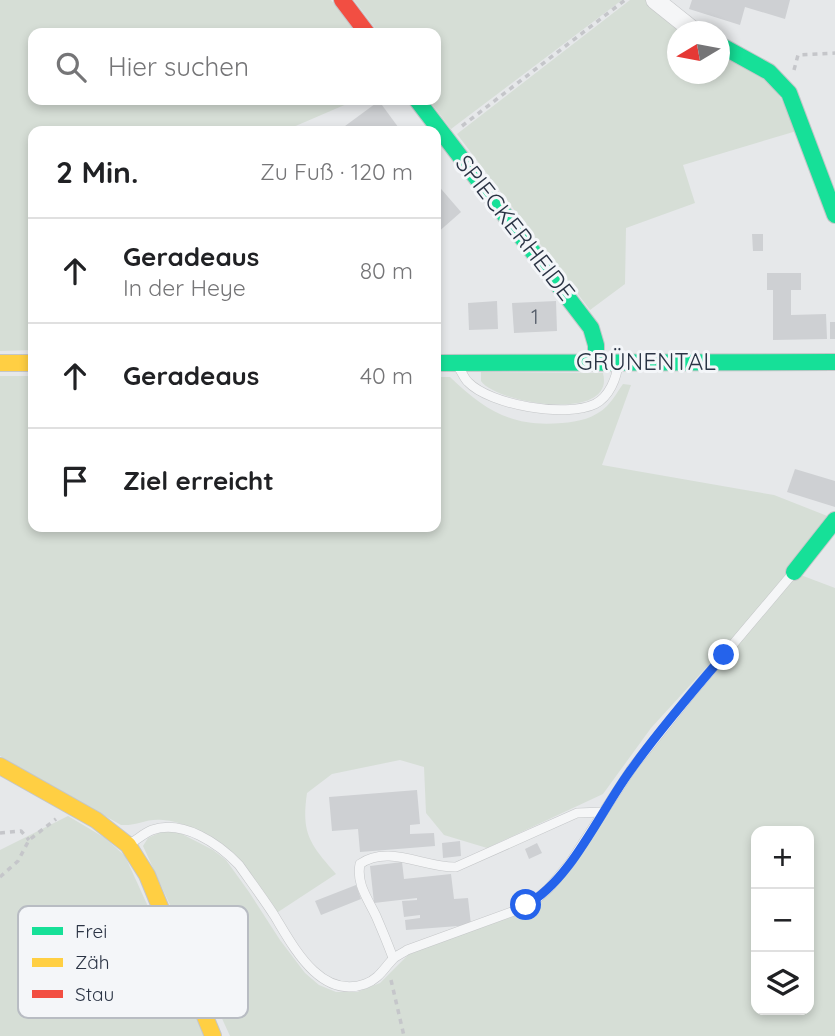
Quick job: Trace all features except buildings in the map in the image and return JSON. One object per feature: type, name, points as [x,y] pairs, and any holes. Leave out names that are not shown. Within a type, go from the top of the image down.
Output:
[{"type":"main road","points":[[342,0],[363,28]]},
{"type":"main road","points":[[730,51],[769,72],[789,93],[835,215]]},
{"type":"main road","name":"SPIECKERHEIDE","points":[[421,105],[437,126]]},
{"type":"main road","name":"SPIECKERHEIDE","points":[[441,131],[591,328],[596,345],[596,362]]},
{"type":"main road","name":"GRÜNENTAL","points":[[441,363],[835,362]]},
{"type":"main road","points":[[0,363],[28,363]]},
{"type":"main road","points":[[794,572],[835,520]]},
{"type":"main road","points":[[0,766],[70,805],[112,831],[128,845],[147,875],[160,906]]},
{"type":"main road","points":[[206,1018],[213,1036]]},
{"type":"street","points":[[655,0],[681,21]]},
{"type":"lane","points":[[457,363],[468,382],[487,394],[516,405],[577,409],[596,404],[609,390],[617,374],[618,362]]},
{"type":"lane","points":[[128,845],[146,833],[160,828],[176,828],[197,835],[220,848],[239,865],[294,948],[312,970],[326,981],[345,987],[367,984],[386,968],[393,958],[418,945],[514,911],[538,898],[570,863],[632,768],[794,572]]},
{"type":"lane","points":[[393,958],[375,914],[366,900],[358,874],[360,864],[369,858],[384,856],[456,867],[577,813],[603,812]]},
{"type":"path","points":[[446,138],[625,0]]},
{"type":"path","points":[[789,93],[798,55],[835,52]]},
{"type":"path","points":[[0,877],[18,861],[29,840],[51,824],[70,805]]},
{"type":"path","points":[[0,833],[21,831],[29,840]]},
{"type":"path","points":[[386,968],[395,993],[404,1036]]},
{"type":"shaded area","points":[[0,0],[331,0],[352,28],[28,28],[28,105],[344,105],[296,126],[28,126],[28,350],[0,351]]},
{"type":"shaded area","points":[[354,0],[622,0],[451,129],[433,105],[441,105],[441,28],[375,28]]},
{"type":"shaded area","points":[[630,0],[648,0],[671,21],[667,21],[667,84],[730,84],[730,58],[770,81],[800,130],[683,165],[695,203],[626,228],[625,284],[590,310],[457,134]]},
{"type":"shaded area","points":[[481,372],[603,373],[602,389],[592,399],[574,404],[530,402],[491,389],[481,381]]},
{"type":"shaded area","points":[[0,376],[28,376],[28,532],[441,532],[441,377],[450,377],[475,399],[500,414],[529,423],[545,424],[574,422],[592,416],[607,406],[623,384],[631,385],[602,465],[774,495],[835,519],[756,613],[651,728],[603,794],[487,848],[444,835],[426,813],[424,767],[400,760],[332,774],[307,793],[305,819],[314,846],[336,874],[275,914],[242,869],[197,831],[180,823],[163,820],[121,825],[0,756]]},
{"type":"shaded area","points":[[798,574],[835,588],[835,1036],[230,1036],[222,1018],[248,1018],[248,906],[170,906],[143,846],[148,838],[161,832],[178,832],[213,850],[226,860],[305,973],[319,985],[336,992],[357,992],[380,983],[410,953],[542,899],[636,769]]},
{"type":"shaded area","points":[[68,816],[105,838],[125,856],[148,906],[18,906],[18,1018],[199,1018],[207,1036],[0,1036],[0,850]]},
{"type":"traffic: fast","points":[[730,51],[769,72],[789,93],[835,215]]},
{"type":"traffic: fast","points":[[421,105],[437,126]]},
{"type":"traffic: fast","points":[[441,131],[591,328],[596,345],[596,362]]},
{"type":"traffic: fast","points":[[441,363],[835,362]]},
{"type":"traffic: fast","points":[[794,572],[835,520]]},
{"type":"traffic: slow","points":[[0,363],[28,363]]},
{"type":"traffic: slow","points":[[0,766],[96,820],[128,845],[147,875],[160,906]]},
{"type":"traffic: slow","points":[[206,1018],[213,1036]]},
{"type":"traffic: jam","points":[[342,0],[363,28]]},
{"type":"route","points":[[526,905],[551,887],[570,863],[632,768],[724,655]]}]
